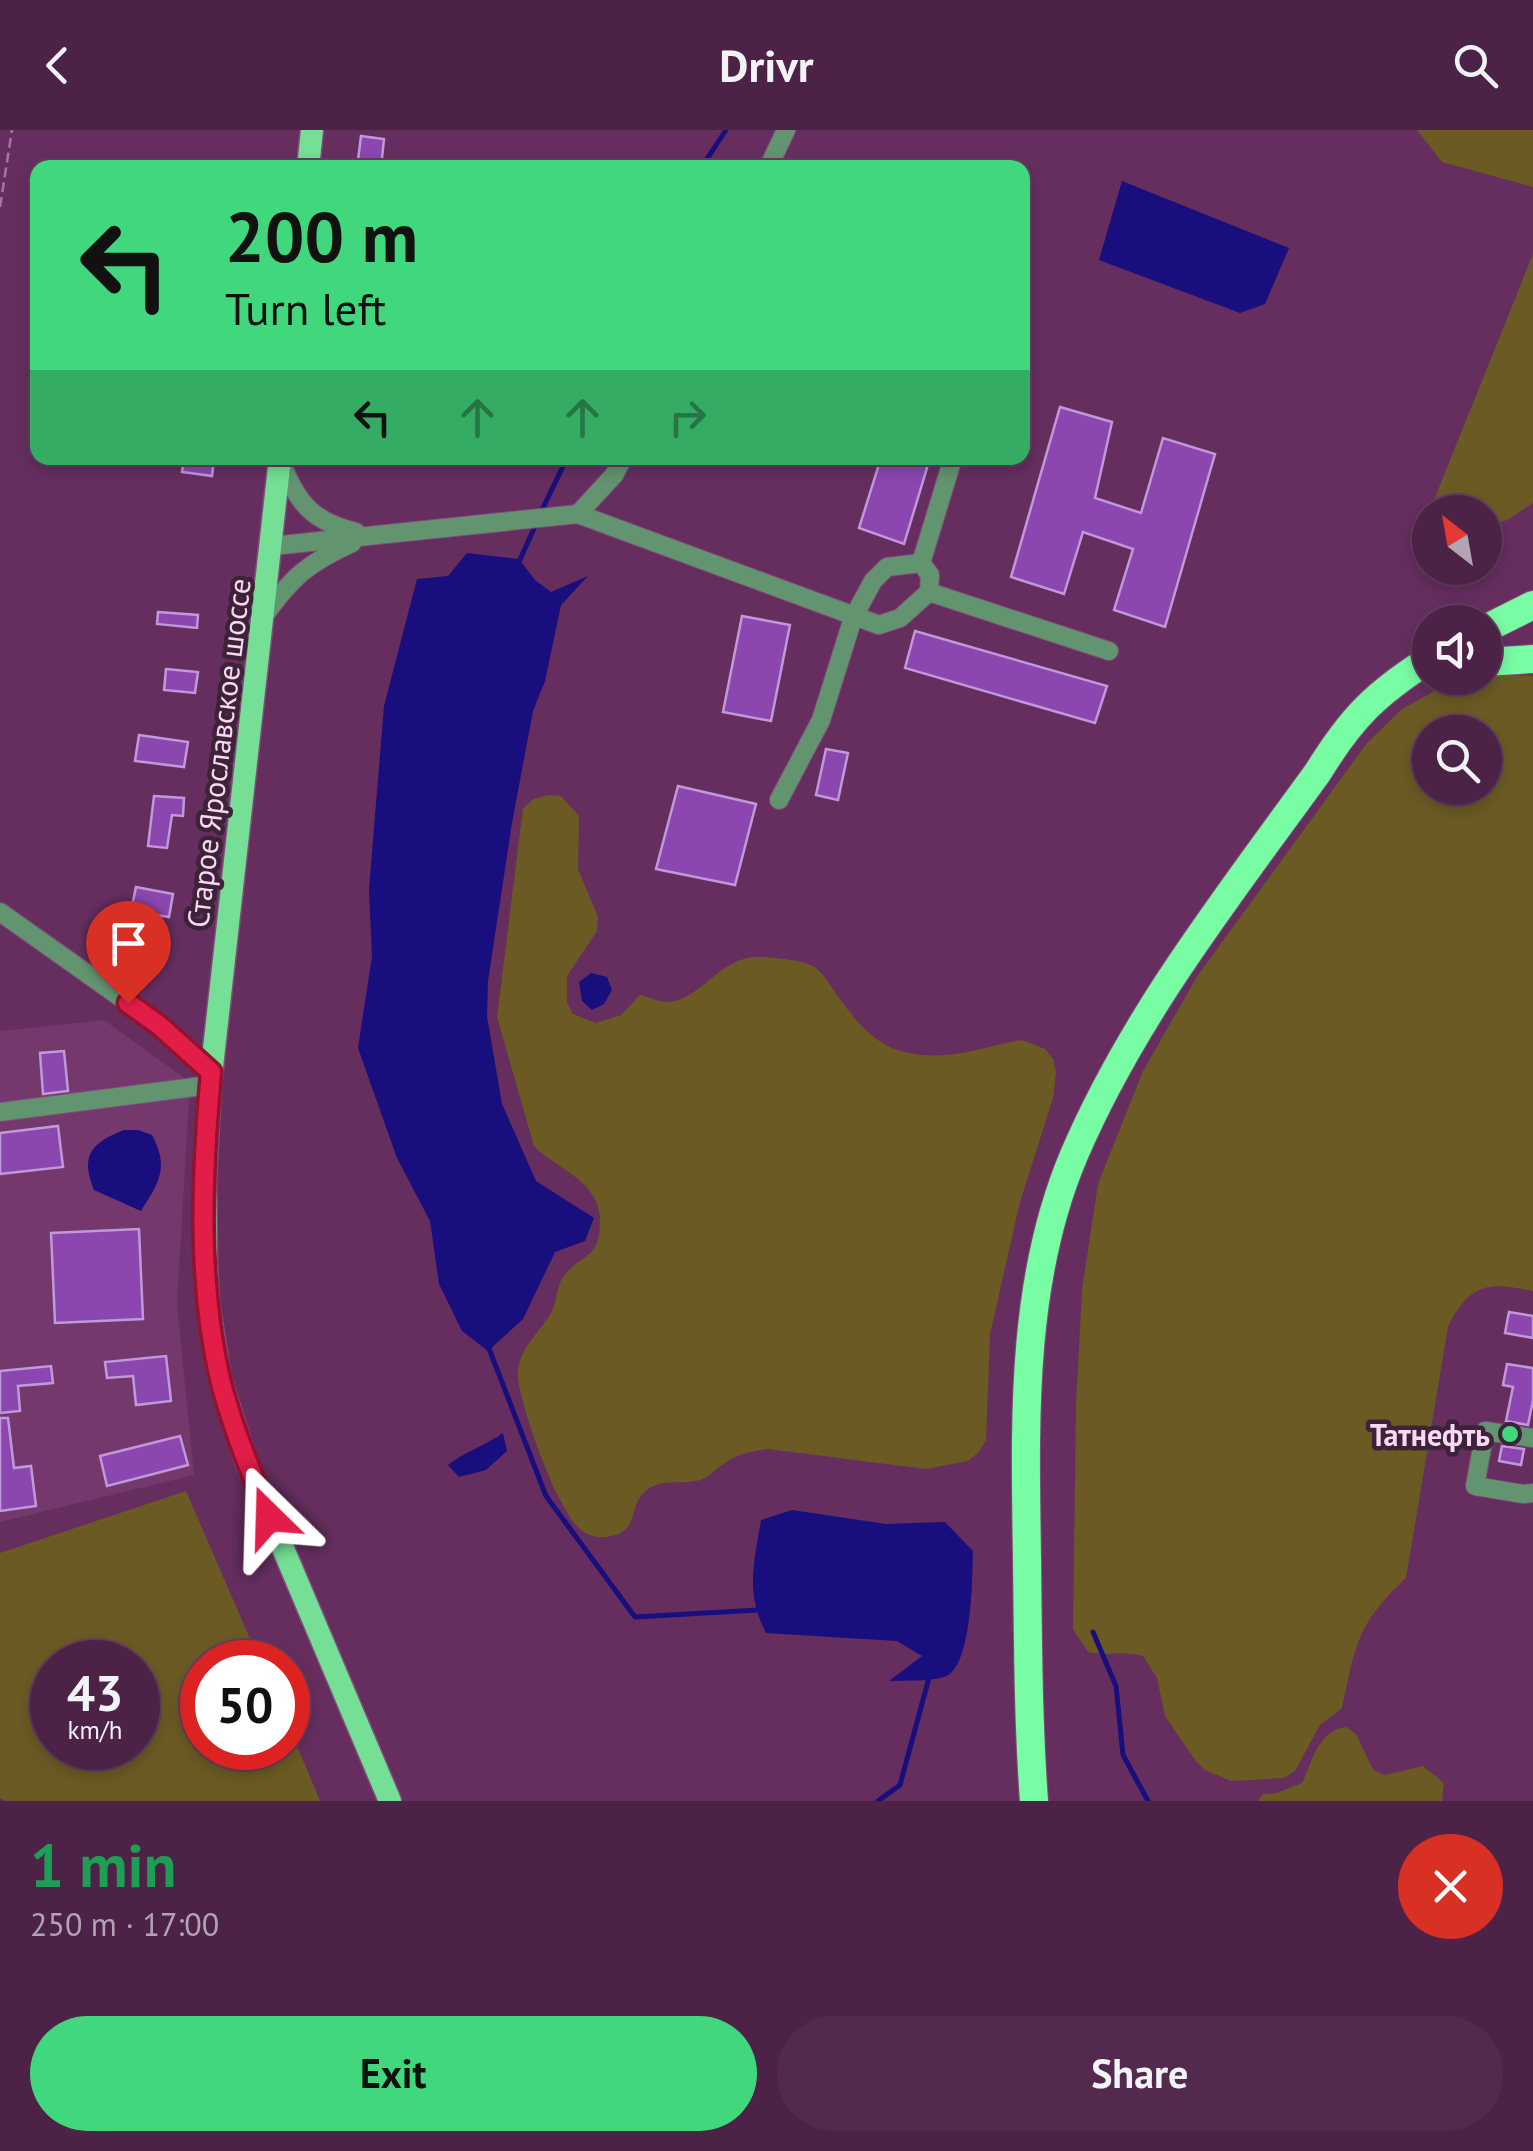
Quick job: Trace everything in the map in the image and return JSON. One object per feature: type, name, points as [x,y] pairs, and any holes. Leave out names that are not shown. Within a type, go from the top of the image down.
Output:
[{"type":"highway","points":[[1502,620],[1533,605]]},
{"type":"highway","points":[[1502,661],[1533,659]]},
{"type":"highway","points":[[1034,1801],[1027,1710],[1026,1395],[1036,1293],[1057,1206],[1080,1142],[1136,1031],[1345,728],[1412,673]]},
{"type":"highway","points":[[1318,772],[1412,687]]},
{"type":"highway","points":[[1016,1801],[1027,1710]]},
{"type":"main road","points":[[309,160],[312,130]]},
{"type":"main road","name":"Старое Ярославское шоссе","points":[[279,465],[211,1079],[205,1179],[208,1303],[220,1379],[246,1461],[390,1801]]},
{"type":"lane","points":[[772,160],[786,130]]},
{"type":"lane","points":[[282,465],[290,487],[304,506],[327,525],[376,535]]},
{"type":"lane","points":[[578,514],[620,465]]},
{"type":"lane","points":[[921,563],[951,465]]},
{"type":"lane","points":[[272,546],[578,514],[879,625],[900,618],[929,592],[930,575],[921,563]]},
{"type":"lane","points":[[264,616],[286,586],[316,560],[376,535]]},
{"type":"lane","points":[[779,800],[821,720],[853,618],[872,581],[887,567],[921,563]]},
{"type":"lane","points":[[929,592],[1109,651]]},
{"type":"lane","points":[[0,912],[160,1026],[211,1079]]},
{"type":"lane","points":[[0,1112],[211,1079]]},
{"type":"lane","points":[[1533,1438],[1485,1432],[1475,1486],[1533,1493]]},
{"type":"path","points":[[0,207],[12,130]]},
{"type":"shaded area","points":[[1417,130],[1533,130],[1533,187],[1442,162]]},
{"type":"shaded area","points":[[1122,181],[1289,248],[1265,304],[1240,313],[1099,260]]},
{"type":"shaded area","points":[[1533,254],[1533,503],[1502,522],[1502,495],[1436,495]]},
{"type":"shaded area","points":[[467,553],[519,559],[535,580],[551,592],[588,576],[561,605],[545,681],[533,711],[488,981],[487,1016],[502,1104],[536,1181],[594,1218],[585,1241],[555,1252],[523,1319],[488,1351],[462,1331],[439,1284],[430,1221],[397,1158],[358,1048],[372,956],[369,889],[384,706],[417,579],[448,576]]},
{"type":"shaded area","points":[[1502,675],[1533,676],[1533,1291],[1504,1286],[1482,1289],[1464,1301],[1448,1327],[1406,1578],[1377,1609],[1360,1637],[1342,1708],[1320,1725],[1295,1771],[1283,1778],[1231,1781],[1205,1770],[1195,1760],[1165,1716],[1157,1678],[1143,1656],[1088,1652],[1073,1629],[1082,1290],[1098,1184],[1143,1071],[1198,975],[1367,743],[1402,709],[1427,695],[1502,695]]},
{"type":"shaded area","points":[[548,795],[561,796],[579,816],[578,869],[598,917],[597,931],[567,976],[567,1002],[573,1014],[596,1023],[621,1015],[640,995],[666,1002],[681,999],[736,962],[764,957],[816,968],[862,1026],[894,1049],[949,1055],[1022,1040],[1045,1049],[1053,1059],[1053,1098],[1020,1202],[990,1334],[986,1440],[968,1461],[926,1469],[768,1449],[735,1457],[700,1480],[648,1489],[641,1495],[625,1530],[617,1534],[589,1535],[571,1519],[533,1434],[518,1372],[526,1348],[553,1309],[563,1277],[596,1245],[599,1209],[586,1187],[534,1146],[497,1017],[523,808]]},
{"type":"shaded area","points":[[591,973],[607,977],[612,990],[604,1004],[592,1010],[582,1001],[579,982]]},
{"type":"shaded area","points":[[104,1020],[190,1082],[177,1304],[194,1475],[0,1522],[0,1031]]},
{"type":"shaded area","points":[[124,1130],[152,1135],[160,1157],[157,1184],[141,1211],[94,1190],[90,1178],[91,1152],[103,1140]]},
{"type":"shaded area","points":[[503,1433],[507,1451],[486,1470],[459,1477],[448,1465],[461,1456]]},
{"type":"shaded area","points":[[186,1491],[250,1640],[180,1640],[180,1770],[307,1770],[320,1801],[0,1798],[0,1553]]},
{"type":"shaded area","points":[[792,1510],[886,1524],[945,1522],[973,1551],[966,1640],[954,1670],[938,1679],[889,1681],[922,1656],[897,1641],[766,1633],[753,1591],[761,1520]]},
{"type":"shaded area","points":[[1346,1727],[1356,1734],[1373,1770],[1385,1775],[1423,1766],[1444,1783],[1442,1801],[1258,1801],[1263,1794],[1302,1783],[1323,1740]]},
{"type":"building","points":[[361,136],[384,139],[382,160],[358,160]]},
{"type":"building","points":[[1060,407],[1112,422],[1095,498],[1141,513],[1163,438],[1215,454],[1165,627],[1114,610],[1133,549],[1083,532],[1064,594],[1011,577]]},
{"type":"building","points":[[183,465],[213,465],[212,476],[182,472]]},
{"type":"building","points":[[879,465],[928,465],[904,544],[859,528]]},
{"type":"building","points":[[158,612],[198,615],[197,628],[157,624]]},
{"type":"building","points":[[742,616],[790,625],[771,721],[723,712]]},
{"type":"building","points":[[915,631],[1107,686],[1095,723],[905,668]]},
{"type":"building","points":[[166,669],[198,672],[195,693],[164,690]]},
{"type":"building","points":[[139,735],[188,742],[184,767],[135,761]]},
{"type":"building","points":[[826,749],[848,753],[838,800],[816,795]]},
{"type":"building","points":[[678,786],[756,804],[735,885],[656,869]]},
{"type":"building","points":[[154,796],[184,798],[183,816],[172,815],[167,848],[148,846]]},
{"type":"building","points":[[136,887],[173,894],[169,917],[131,911]]},
{"type":"building","points":[[64,1051],[68,1091],[43,1094],[40,1053]]},
{"type":"building","points":[[58,1126],[63,1167],[0,1174],[0,1133]]},
{"type":"building","points":[[139,1229],[143,1319],[55,1323],[51,1233]]},
{"type":"building","points":[[1509,1312],[1533,1316],[1533,1338],[1505,1333]]},
{"type":"building","points":[[166,1356],[171,1401],[136,1405],[133,1376],[107,1378],[105,1362]]},
{"type":"building","points":[[1507,1364],[1533,1368],[1528,1425],[1506,1421],[1513,1387],[1503,1385]]},
{"type":"building","points":[[51,1366],[53,1383],[18,1386],[20,1411],[0,1413],[0,1371]]},
{"type":"building","points":[[0,1418],[8,1418],[14,1468],[31,1466],[36,1506],[0,1511]]},
{"type":"building","points":[[180,1436],[188,1465],[107,1486],[100,1456]]},
{"type":"building","points":[[1502,1446],[1524,1449],[1521,1465],[1499,1461]]},
{"type":"waterway","points":[[706,160],[726,130]]},
{"type":"waterway","points":[[540,514],[564,465]]},
{"type":"waterway","points":[[518,564],[536,524]]},
{"type":"waterway","points":[[488,1346],[546,1496],[635,1617],[758,1610]]},
{"type":"waterway","points":[[1093,1632],[1116,1686],[1123,1755],[1148,1801]]},
{"type":"waterway","points":[[878,1801],[900,1785],[930,1674]]},
{"type":"place","name":"Татнефть","points":[[1510,1434]]},
{"type":"route","points":[[128,1003],[211,1072],[204,1224],[213,1342],[230,1416],[269,1517]]}]
